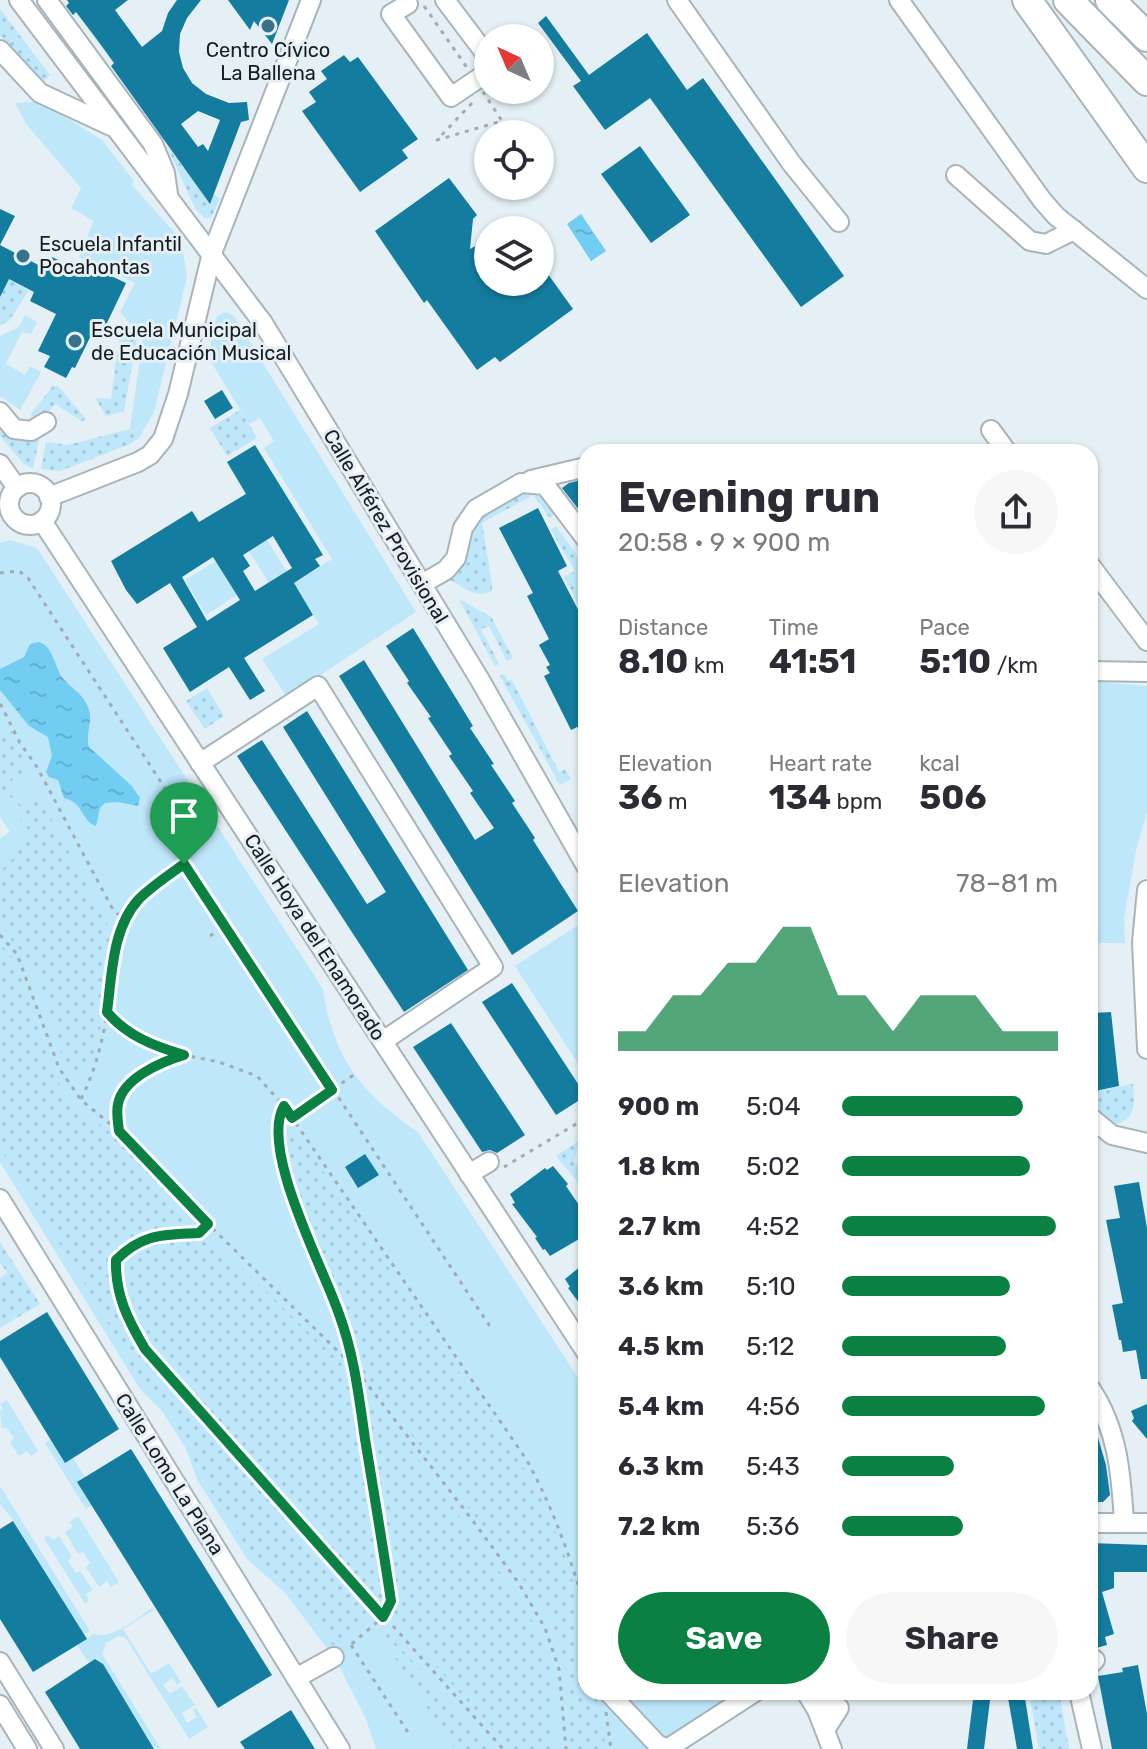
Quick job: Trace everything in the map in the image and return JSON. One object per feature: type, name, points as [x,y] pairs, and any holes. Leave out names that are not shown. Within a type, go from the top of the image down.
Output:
[{"type":"highway","points":[[1027,0],[1147,168]]},
{"type":"highway","points":[[1068,0],[1147,81]]},
{"type":"highway","points":[[1110,0],[1147,37]]},
{"type":"street","name":"Calle Alférez Provisional","points":[[19,0],[263,323],[422,584],[578,852]]},
{"type":"street","name":"Calle Alférez Provisional","points":[[47,0],[153,144],[165,173],[168,197]]},
{"type":"street","points":[[49,497],[138,462],[158,447],[178,394],[212,253],[311,0]]},
{"type":"street","points":[[302,27],[322,0]]},
{"type":"street","points":[[405,0],[408,4],[391,14],[451,97],[474,81]]},
{"type":"street","points":[[445,0],[474,38]]},
{"type":"street","points":[[677,0],[792,164],[839,222]]},
{"type":"street","points":[[899,0],[1042,200],[1147,289]]},
{"type":"street","points":[[0,50],[40,93],[114,127]]},
{"type":"street","points":[[956,175],[1030,241],[1046,244],[1074,230]]},
{"type":"street","points":[[0,412],[14,429],[31,431],[46,422]]},
{"type":"street","points":[[991,430],[1001,444]]},
{"type":"street","points":[[0,464],[17,488]]},
{"type":"street","points":[[422,584],[446,570],[456,558],[463,528],[476,509],[521,483],[546,480],[578,470]]},
{"type":"street","points":[[546,480],[578,527]]},
{"type":"street","points":[[35,484],[44,489],[49,497],[51,506],[42,521],[31,525],[6,518],[11,496],[17,488],[35,484]]},
{"type":"street","name":"Calle Hoya del Enamorado","points":[[42,521],[578,1340]]},
{"type":"street","points":[[1098,576],[1147,641]]},
{"type":"street","points":[[1098,671],[1147,672]]},
{"type":"street","points":[[200,763],[318,686],[493,967],[383,1041]]},
{"type":"street","points":[[1147,890],[1142,942],[1147,1049]]},
{"type":"street","points":[[1098,1124],[1112,1135],[1147,1143]]},
{"type":"street","points":[[472,1179],[489,1162]]},
{"type":"street","name":"Calle Lomo La Plana","points":[[0,1199],[340,1749]]},
{"type":"street","points":[[1098,1400],[1113,1433],[1121,1477],[1124,1521]]},
{"type":"street","points":[[1098,1523],[1147,1523]]},
{"type":"street","points":[[296,1678],[334,1657]]},
{"type":"street","points":[[0,1662],[54,1749]]},
{"type":"street","points":[[607,1700],[657,1744],[667,1749],[743,1700]]},
{"type":"street","points":[[811,1700],[832,1749]]},
{"type":"street","points":[[1081,1700],[1092,1749]]},
{"type":"street","points":[[817,1710],[835,1702],[825,1730]]},
{"type":"street","points":[[0,1705],[27,1749]]},
{"type":"path","points":[[0,573],[19,571],[28,578],[187,822],[192,839],[184,864],[141,897],[119,933],[95,1073],[81,1100]]},
{"type":"path","points":[[0,703],[111,906],[126,918]]},
{"type":"path","points":[[184,864],[491,1328]]},
{"type":"path","points":[[210,936],[224,926]]},
{"type":"path","points":[[0,935],[17,954],[59,1068],[81,1100],[119,1131],[208,1224],[354,1367],[518,1582],[545,1628],[559,1669],[566,1749]]},
{"type":"path","points":[[107,1012],[132,1035],[184,1055],[219,1062],[257,1076],[284,1106],[526,1459],[543,1490],[578,1584]]},
{"type":"path","points":[[119,1131],[118,1101],[137,1077],[163,1062],[184,1055]]},
{"type":"path","points":[[292,1118],[355,1074]]},
{"type":"path","points":[[284,1106],[279,1115],[279,1142],[297,1213],[340,1314],[354,1367],[391,1601],[383,1617],[334,1657]]},
{"type":"path","points":[[472,1179],[578,1122]]},
{"type":"path","points":[[208,1224],[199,1233],[149,1236],[123,1252],[116,1260],[115,1281],[123,1312],[145,1349],[503,1749]]},
{"type":"path","points":[[351,1645],[411,1737]]},
{"type":"path","points":[[606,1700],[611,1749]]},
{"type":"shaded area","points":[[0,9],[50,75],[42,83],[0,36]]},
{"type":"shaded area","points":[[34,102],[52,109],[102,140],[134,181],[132,185],[175,233],[184,257],[187,277],[154,412],[139,438],[130,429],[143,338],[120,312],[135,283],[79,257],[94,221],[71,208],[81,188],[26,124],[15,103]]},
{"type":"shaded area","points":[[167,146],[209,202],[214,195],[220,198],[211,218],[204,218],[195,208]]},
{"type":"shaded area","points":[[0,275],[29,290],[9,321],[0,325]]},
{"type":"shaded area","points":[[226,312],[234,316],[416,612],[287,697],[262,659],[319,624],[294,583],[332,559],[264,448],[274,441],[260,418],[249,424],[208,357],[217,316]]},
{"type":"shaded area","points":[[25,315],[37,322],[31,334],[22,332],[6,364],[25,375],[30,366],[41,372],[20,410],[0,396],[0,336],[19,327]]},
{"type":"shaded area","points":[[120,331],[137,338],[124,411],[106,416],[95,398],[111,399]]},
{"type":"shaded area","points":[[53,386],[58,386],[85,418],[83,422],[55,404],[42,420],[30,415]]},
{"type":"shaded area","points":[[240,410],[257,438],[227,456],[210,428]]},
{"type":"shaded area","points":[[0,421],[11,435],[39,440],[33,469],[23,463],[0,436]]},
{"type":"shaded area","points":[[130,429],[139,438],[130,444],[60,471],[41,469],[46,442],[67,445]]},
{"type":"shaded area","points":[[525,494],[533,495],[482,523],[492,590],[477,594],[450,580],[464,563],[472,532],[482,516],[498,504]]},
{"type":"shaded area","points":[[533,495],[539,496],[558,511],[550,518]]},
{"type":"shaded area","points":[[556,526],[578,557],[578,604],[564,577],[575,571],[551,530]]},
{"type":"shaded area","points":[[10,540],[37,548],[323,989],[334,1035],[353,1072],[381,1103],[418,1132],[578,1378],[578,1700],[756,1700],[679,1749],[376,1749],[366,1719],[336,1660],[285,1593],[247,1559],[198,1481],[185,1447],[162,1411],[140,1389],[0,1162],[0,838],[10,832],[0,817],[0,543]]},
{"type":"shaded area","points":[[267,540],[287,572],[269,583],[249,551]]},
{"type":"shaded area","points":[[216,561],[237,595],[206,615],[185,580]]},
{"type":"shaded area","points":[[459,599],[491,617],[513,658],[507,661],[489,626],[481,629],[499,664],[495,666]]},
{"type":"shaded area","points":[[504,674],[508,681],[512,680],[559,772],[565,769],[571,779],[560,785],[500,676]]},
{"type":"shaded area","points":[[1098,682],[1147,686],[1147,811],[1136,851],[1124,919],[1125,943],[1098,943]]},
{"type":"shaded area","points":[[207,688],[224,716],[205,729],[186,701]]},
{"type":"shaded area","points":[[0,729],[13,732],[22,750],[23,768],[28,774],[22,777],[17,774],[13,778],[10,787],[12,795],[23,806],[43,800],[46,803],[57,835],[62,839],[108,926],[113,950],[97,1048],[92,1064],[83,1074],[74,1074],[68,1068],[35,973],[0,924],[0,872],[18,853],[29,831],[0,789]]},
{"type":"shaded area","points":[[578,925],[578,1064],[515,966]]},
{"type":"shaded area","points":[[0,944],[14,959],[63,1094],[88,1119],[103,1126],[200,1223],[194,1228],[151,1231],[127,1239],[115,1250],[109,1265],[113,1300],[129,1336],[147,1364],[178,1394],[372,1617],[334,1647],[302,1604],[251,1553],[204,1481],[174,1420],[142,1385],[99,1307],[0,1148]]},
{"type":"shaded area","points":[[1133,1084],[1133,1109],[1128,1118],[1117,1124],[1102,1116],[1098,1111],[1098,1091]]},
{"type":"shaded area","points":[[286,1116],[540,1495],[565,1555],[578,1598],[578,1700],[597,1700],[606,1749],[571,1749],[565,1660],[550,1620],[519,1573],[360,1368],[344,1314],[300,1210],[283,1139]]},
{"type":"shaded area","points":[[578,1141],[574,1164],[578,1165],[578,1182],[556,1156]]},
{"type":"shaded area","points":[[195,1240],[216,1243],[350,1372],[383,1595],[379,1605],[178,1376],[137,1318],[125,1267],[156,1244]]},
{"type":"shaded area","points":[[0,1242],[40,1304],[0,1328],[0,1278],[7,1273],[0,1262]]},
{"type":"shaded area","points":[[366,1394],[385,1414],[519,1598],[540,1634],[551,1665],[555,1749],[511,1749],[390,1616],[398,1595],[364,1399]]},
{"type":"shaded area","points":[[7,1400],[38,1451],[31,1456],[27,1451],[19,1456],[10,1442],[14,1438],[6,1427],[2,1429],[0,1411],[3,1409],[0,1404]]},
{"type":"shaded area","points":[[51,1439],[65,1462],[73,1458],[85,1477],[92,1505],[86,1509],[45,1443]]},
{"type":"shaded area","points":[[0,1486],[90,1631],[84,1635],[14,1521],[0,1504]]},
{"type":"shaded area","points":[[78,1516],[119,1582],[111,1587],[107,1581],[99,1587],[86,1567],[90,1563],[83,1552],[78,1554],[65,1532],[73,1527],[70,1522]]},
{"type":"shaded area","points":[[48,1535],[53,1540],[59,1536],[72,1557],[68,1561],[76,1573],[80,1571],[93,1590],[86,1594],[89,1601],[85,1604],[44,1538]]},
{"type":"shaded area","points":[[152,1608],[154,1610],[123,1629],[151,1674],[169,1663],[181,1682],[177,1685],[172,1678],[163,1685],[170,1694],[182,1686],[195,1705],[182,1713],[187,1723],[197,1717],[193,1710],[196,1708],[208,1727],[189,1739],[125,1637],[118,1636],[106,1643],[102,1654],[161,1749],[151,1748],[149,1739],[98,1659],[89,1663],[77,1645],[93,1634],[116,1631]]},
{"type":"shaded area","points":[[386,1632],[492,1749],[454,1749],[379,1633]]},
{"type":"shaded area","points":[[1030,1700],[1060,1700],[1069,1749],[1039,1749]]},
{"type":"water","points":[[581,214],[606,251],[591,261],[567,224]]},
{"type":"water","points":[[39,642],[47,647],[62,677],[87,704],[90,715],[89,747],[132,786],[140,798],[138,806],[105,803],[100,808],[96,826],[87,820],[75,803],[64,798],[58,780],[49,777],[46,772],[52,756],[48,737],[29,726],[0,690],[0,669],[24,657],[30,644]]},
{"type":"building","points":[[67,0],[128,0],[115,10],[142,47],[162,31],[168,13],[177,0],[201,0],[187,18],[180,34],[179,52],[183,68],[192,83],[206,94],[229,103],[247,102],[249,120],[241,122],[210,204],[111,66],[114,63],[98,41],[76,12],[73,15],[66,6],[69,3]],"holes":[[[198,111],[220,120],[208,151],[203,144],[198,147],[181,124]]]},
{"type":"building","name":"Centro Cívico La Ballena","points":[[228,0],[289,0],[272,44],[254,21],[250,30]]},
{"type":"building","points":[[546,16],[552,24],[539,24]]},
{"type":"building","points":[[554,27],[589,75],[647,33],[687,90],[703,78],[844,276],[801,307],[650,98],[605,130],[573,86],[581,81],[554,45]]},
{"type":"building","points":[[344,55],[350,62],[358,57],[418,139],[402,150],[408,158],[360,192],[302,111],[316,102],[309,92],[327,79],[321,71]]},
{"type":"building","points":[[640,146],[690,215],[651,243],[601,174]]},
{"type":"building","points":[[449,178],[477,215],[473,219],[470,249],[474,247],[474,296],[554,296],[554,283],[573,309],[500,362],[495,357],[477,370],[427,300],[424,303],[375,231]]},
{"type":"building","points":[[0,209],[15,216],[0,245]]},
{"type":"building","points":[[0,245],[46,269],[52,257],[90,275],[94,268],[126,283],[106,325],[98,321],[75,368],[72,367],[66,378],[44,367],[50,356],[38,351],[56,314],[30,301],[34,292],[9,279],[0,297]]},
{"type":"building","points":[[222,390],[233,408],[215,419],[204,401]]},
{"type":"building","points":[[255,445],[323,555],[315,559],[320,566],[294,583],[313,615],[244,658],[265,691],[250,700],[229,667],[190,692],[163,648],[197,627],[170,583],[137,604],[111,561],[192,511],[199,522],[246,494],[227,462]],"holes":[[[273,536],[292,568],[255,591],[243,571],[250,566],[243,555]],[[213,557],[240,600],[207,621],[182,577]]]},
{"type":"building","points":[[578,481],[578,509],[562,488]]},
{"type":"building","points":[[538,508],[567,566],[558,571],[578,610],[578,727],[571,730],[544,676],[550,673],[546,667],[550,665],[539,645],[549,639],[527,596],[533,593],[499,528]]},
{"type":"building","points":[[413,628],[473,726],[470,728],[515,801],[512,803],[535,838],[533,840],[578,911],[512,955],[339,676],[364,660],[475,840],[494,828],[470,793],[473,791],[449,756],[452,754],[428,718],[431,717],[386,646]]},
{"type":"building","points":[[307,711],[468,970],[404,1012],[237,756],[262,740],[367,904],[386,892],[283,727]]},
{"type":"building","points":[[512,983],[578,1084],[578,1101],[556,1115],[482,1002]]},
{"type":"building","points":[[1111,1012],[1119,1086],[1098,1090],[1098,1064],[1098,1013]]},
{"type":"building","points":[[451,1023],[525,1135],[497,1153],[490,1150],[482,1152],[413,1047]]},
{"type":"building","points":[[365,1154],[379,1175],[358,1188],[345,1167]]},
{"type":"building","points":[[553,1166],[568,1184],[566,1186],[578,1204],[578,1240],[550,1256],[512,1204],[515,1203],[510,1194],[545,1168],[547,1170]]},
{"type":"building","points":[[1139,1182],[1147,1228],[1147,1379],[1141,1379],[1136,1350],[1123,1352],[1119,1340],[1112,1305],[1123,1303],[1106,1220],[1120,1218],[1114,1186]]},
{"type":"building","points":[[578,1268],[578,1301],[568,1288],[565,1279]]},
{"type":"building","points":[[47,1312],[119,1429],[65,1463],[0,1357],[0,1341]]},
{"type":"building","points":[[1147,1404],[1147,1439],[1132,1421],[1131,1411]]},
{"type":"building","points":[[1098,1438],[1110,1495],[1103,1502],[1098,1502]]},
{"type":"building","points":[[131,1449],[272,1675],[218,1708],[77,1482]]},
{"type":"building","points":[[13,1521],[87,1639],[33,1672],[0,1619],[0,1529]]},
{"type":"building","points":[[1098,1543],[1147,1545],[1147,1572],[1114,1572],[1114,1588],[1102,1592],[1114,1634],[1105,1637],[1107,1645],[1098,1647]]},
{"type":"building","points":[[95,1659],[103,1664],[154,1749],[80,1749],[45,1692]]},
{"type":"building","points":[[1138,1665],[1147,1714],[1147,1749],[1112,1749],[1098,1676],[1123,1672],[1122,1668]]},
{"type":"building","points":[[973,1700],[990,1700],[984,1749],[967,1749]]},
{"type":"building","points":[[1008,1700],[1025,1700],[1033,1749],[1017,1749]]},
{"type":"building","points":[[291,1710],[315,1749],[245,1749],[240,1742]]},
{"type":"place","name":"Centro Cívico La Ballena","points":[[268,26]]},
{"type":"place","name":"Escuela Infantil Pocahontas","points":[[23,256]]},
{"type":"place","name":"Escuela Municipal de Educación Musical","points":[[75,341]]},
{"type":"route","points":[[184,864],[332,1090],[292,1118],[284,1106],[279,1115],[279,1142],[297,1213],[340,1314],[354,1367],[391,1601],[383,1617],[145,1349],[123,1312],[115,1281],[116,1260],[131,1245],[149,1236],[199,1233],[208,1224],[119,1131],[118,1101],[137,1077],[163,1062],[184,1055],[132,1035],[107,1012],[119,933],[126,918],[141,897],[184,864]]}]
